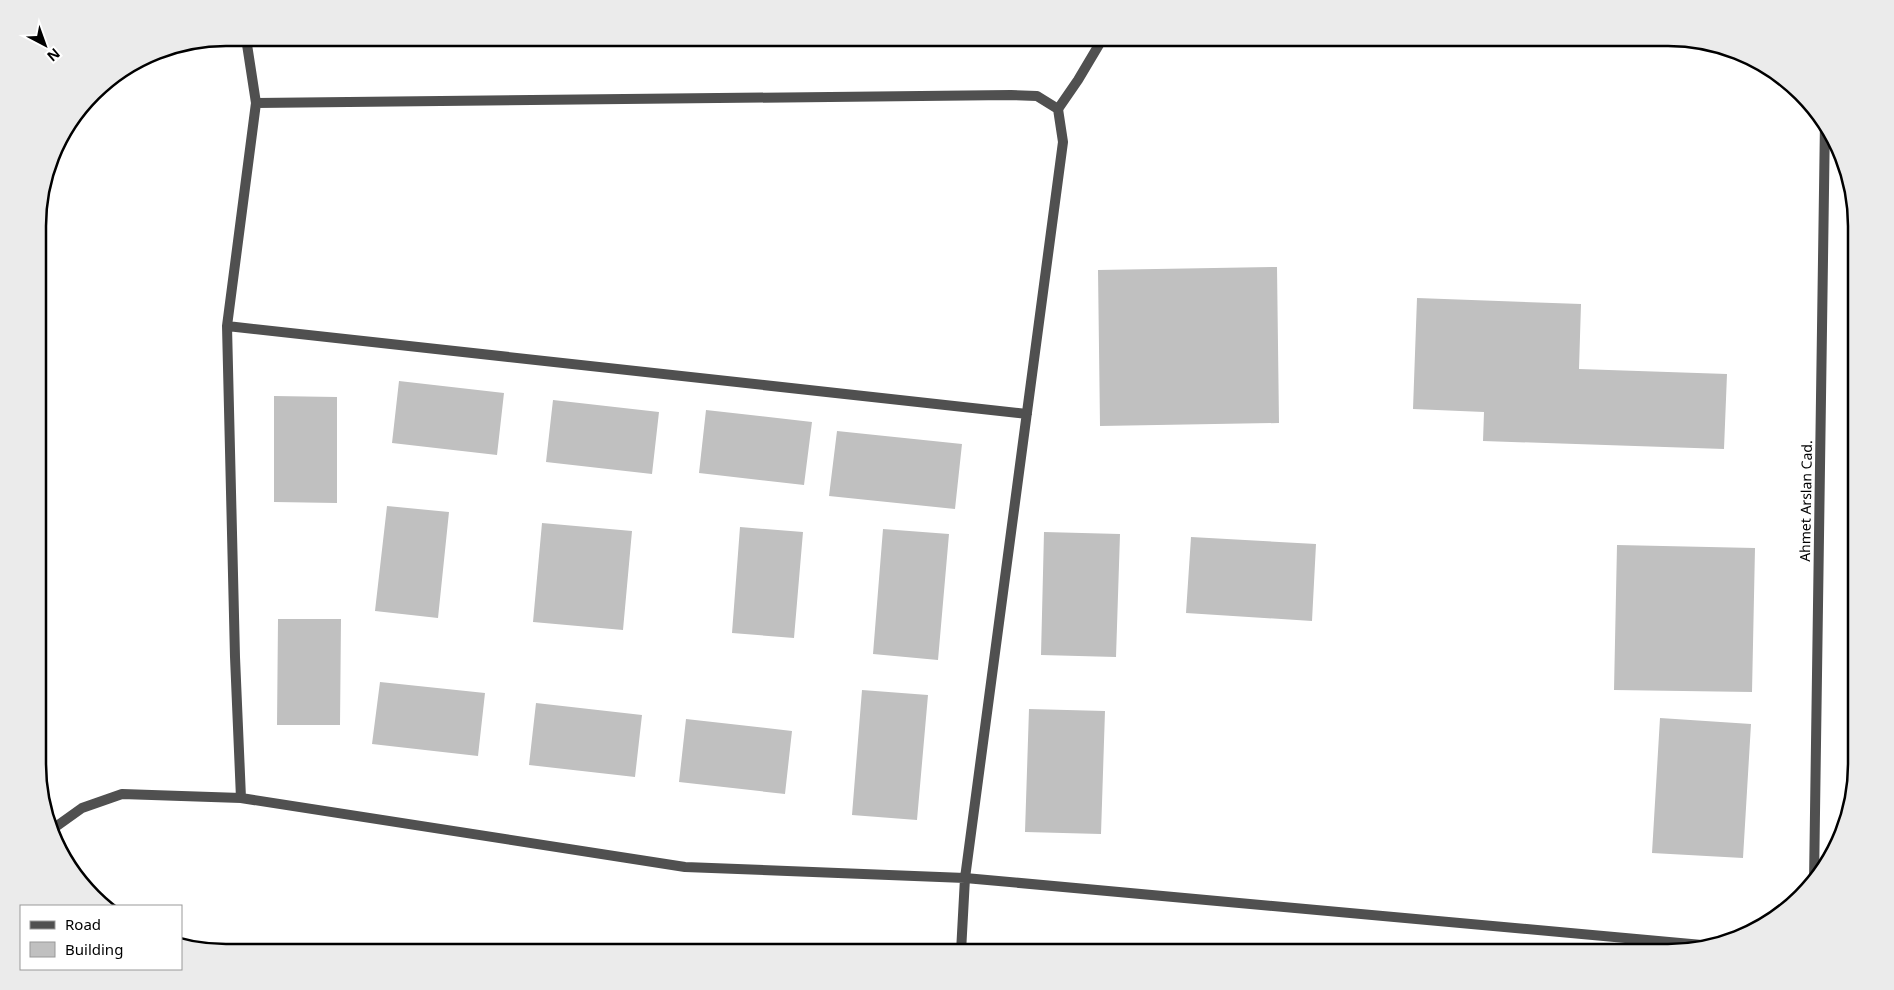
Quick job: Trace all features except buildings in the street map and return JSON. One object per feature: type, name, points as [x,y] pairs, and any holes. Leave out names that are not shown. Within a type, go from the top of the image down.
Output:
[{"type":"street","points":[[241,798],[235,657],[227,326],[256,103],[247,46]]},
{"type":"street","points":[[961,944],[965,878],[1063,142],[1058,109],[1098,46]]},
{"type":"street","points":[[256,103],[1011,95],[1037,96],[1058,109]]},
{"type":"street","name":"Ahmet Arslan Cad.","points":[[1814,869],[1825,138]]},
{"type":"street","points":[[227,326],[1026,414]]},
{"type":"street","points":[[57,826],[82,808],[122,794],[241,798],[684,867],[965,878],[1680,943]]}]
